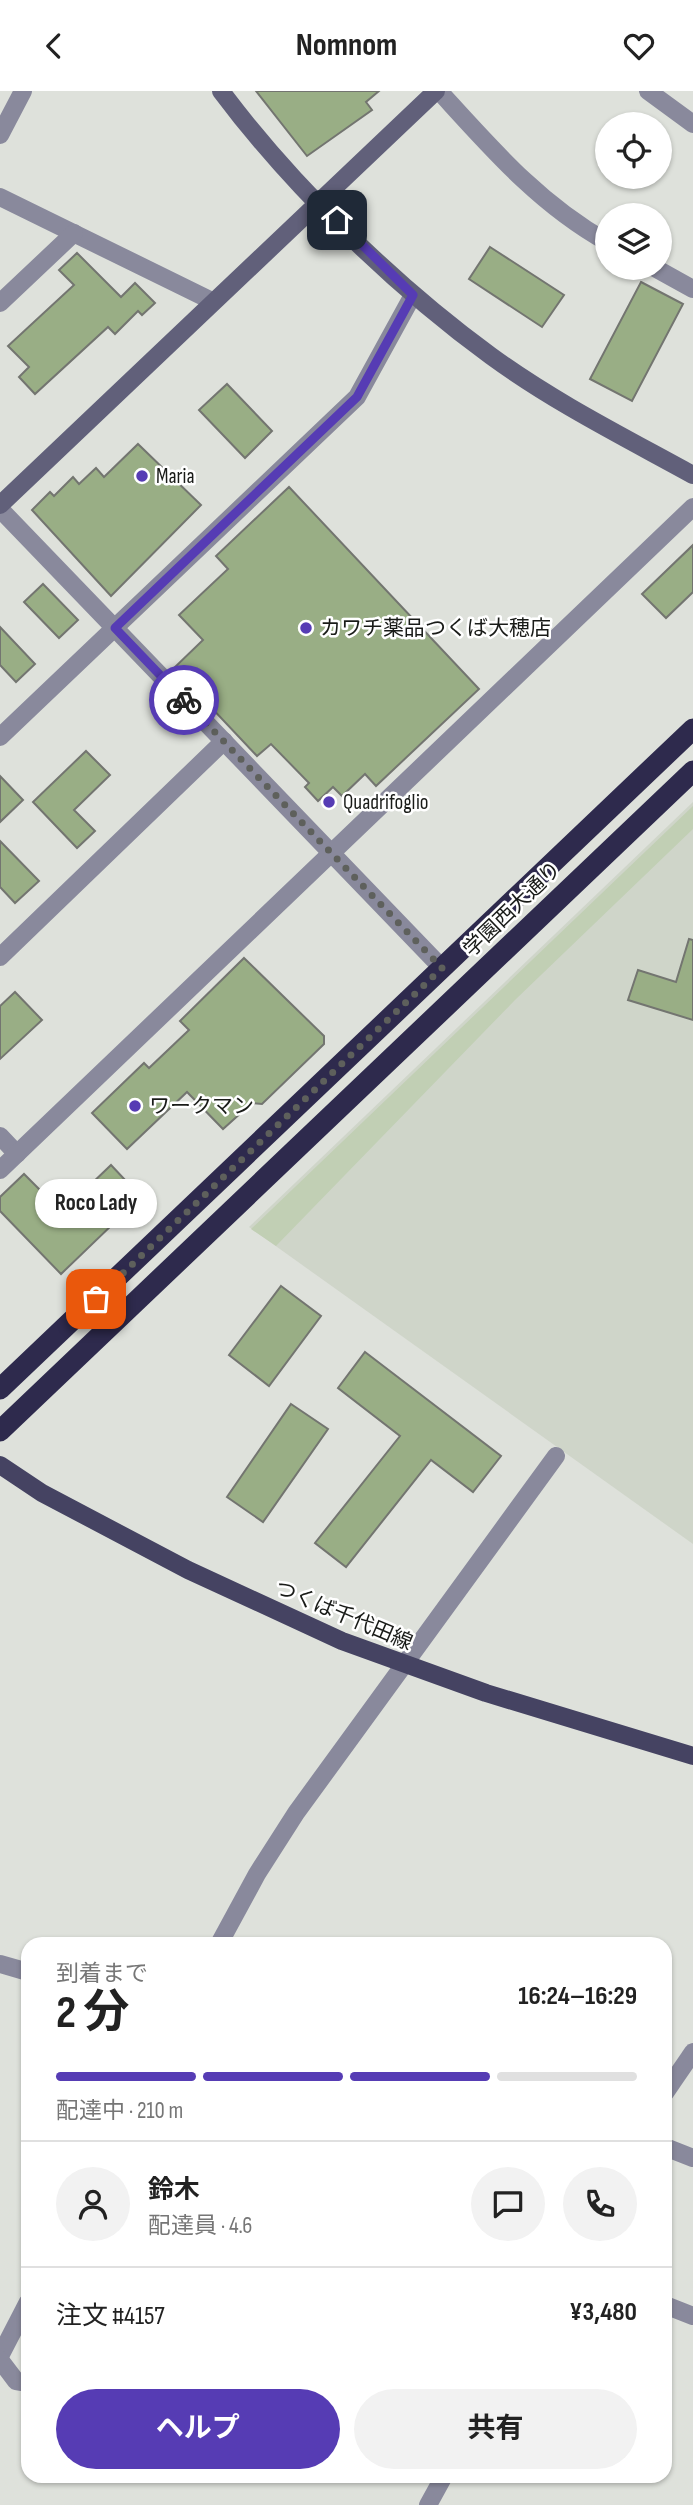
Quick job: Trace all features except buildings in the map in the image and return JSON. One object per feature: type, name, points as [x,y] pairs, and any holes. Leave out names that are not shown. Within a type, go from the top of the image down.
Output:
[{"type":"highway","name":"学園西大通り","points":[[0,1389],[693,729]]},
{"type":"highway","name":"学園西大通り","points":[[0,1431],[693,771]]},
{"type":"main road","name":"つくば千代田線","points":[[0,1465],[42,1493],[188,1570],[329,1636],[404,1665],[693,1756]]},
{"type":"street","points":[[0,135],[23,91]]},
{"type":"street","points":[[221,91],[318,201],[413,295],[491,357],[550,395],[693,475]]},
{"type":"street","points":[[442,968],[0,507],[212,301],[438,91],[524,184],[576,225],[595,235]]},
{"type":"street","points":[[648,91],[693,124]]},
{"type":"street","points":[[0,197],[212,301]]},
{"type":"street","points":[[0,303],[74,233]]},
{"type":"street","points":[[672,277],[693,289]]},
{"type":"street","points":[[0,737],[357,397],[413,295]]},
{"type":"street","points":[[0,1170],[693,507]]},
{"type":"street","points":[[0,957],[223,741]]},
{"type":"street","points":[[0,1136],[17,1154]]},
{"type":"street","points":[[223,1937],[257,1874],[296,1814],[556,1456]]},
{"type":"street","points":[[0,1964],[21,1970]]},
{"type":"street","points":[[672,2083],[693,2052]]},
{"type":"street","points":[[672,2150],[693,2158]]},
{"type":"street","points":[[672,2308],[693,2316]]},
{"type":"street","points":[[21,2316],[0,2358],[16,2381],[21,2382]]},
{"type":"street","points":[[435,2503],[442,2483]]},
{"type":"shaded area","points":[[693,802],[693,1544],[249,1227]]},
{"type":"green space","points":[[693,806],[693,829],[515,1000],[276,1246],[251,1229]]},
{"type":"way so far","points":[[96,1299],[442,968],[184,700]]},
{"type":"place","name":"Maria","points":[[142,476]]},
{"type":"place","name":"カワチ薬品つくば大穂店","points":[[306,628]]},
{"type":"place","name":"Quadrifoglio","points":[[329,802]]},
{"type":"place","name":"ワークマン","points":[[135,1106]]},
{"type":"place","name":"Roco Lady","points":[[96,1299]]},
{"type":"route","points":[[184,700],[115,628],[357,397],[413,295],[337,220]]}]
